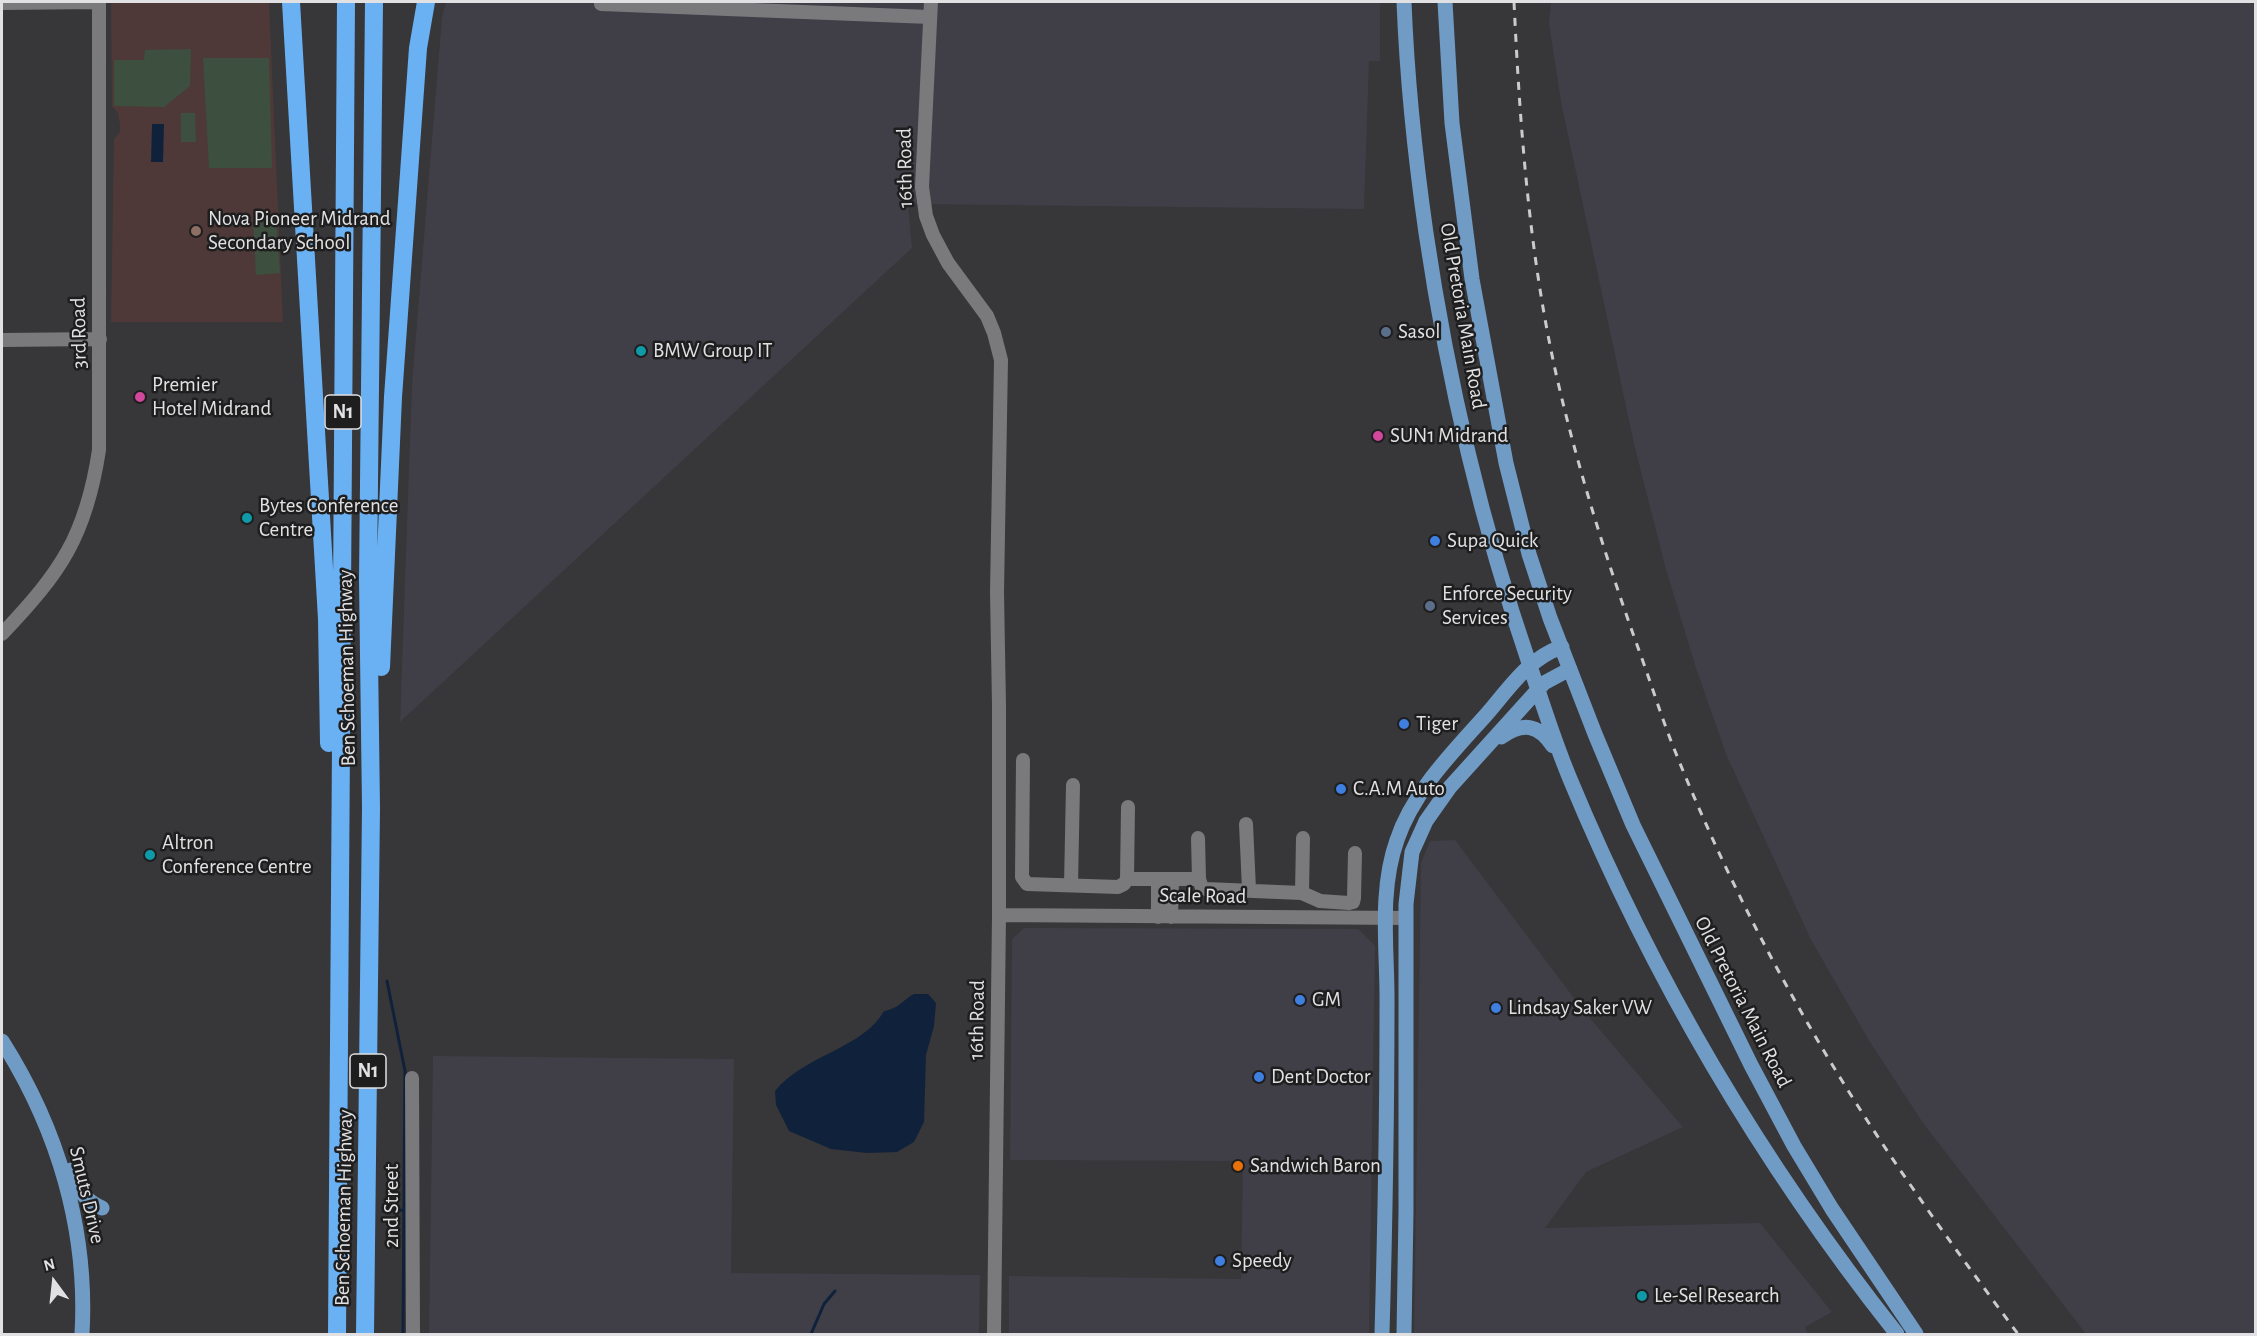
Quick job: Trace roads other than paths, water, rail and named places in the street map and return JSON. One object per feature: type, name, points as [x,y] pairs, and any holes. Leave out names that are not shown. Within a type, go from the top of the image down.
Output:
[{"type":"highway","points":[[291,2],[327,620],[327,716],[339,822]]},
{"type":"highway","name":"Ben Schoeman Highway","points":[[337,1335],[346,2]]},
{"type":"highway","name":"Ben Schoeman Highway","points":[[365,1335],[370,808],[368,579],[375,2]]},
{"type":"highway","points":[[370,808],[379,734],[384,550],[393,385],[418,48],[426,2]]},
{"type":"main road","name":"Old Pretoria Main Road","points":[[1404,2],[1409,86],[1419,178],[1432,275],[1454,397],[1489,539],[1538,690],[1570,778],[1612,875],[1656,965],[1737,1106],[1821,1235],[1897,1335]]},
{"type":"main road","name":"Old Pretoria Main Road","points":[[1445,2],[1450,102],[1469,262],[1506,463],[1529,554],[1570,669],[1633,825],[1755,1074],[1827,1200],[1916,1335]]},
{"type":"main road","points":[[1382,1335],[1388,1005],[1386,920],[1394,850],[1413,805],[1451,755],[1530,665],[1546,653],[1562,647]]},
{"type":"main road","points":[[1404,1335],[1406,918],[1408,870],[1412,852],[1419,833],[1438,803],[1485,748],[1538,690],[1548,681],[1570,669]]},
{"type":"main road","points":[[1485,748],[1513,729],[1531,727],[1549,741],[1570,778]]},
{"type":"main road","name":"Smuts Drive","points":[[2,1041],[15,1062],[47,1128],[63,1167],[77,1232],[83,1291],[82,1335]]},
{"type":"main road","points":[[47,1128],[60,1146],[82,1195],[90,1203],[102,1208]]},
{"type":"street","points":[[2,3],[99,2]]},
{"type":"street","name":"3rd Road","points":[[2,634],[57,570],[74,542],[84,518],[94,482],[99,450],[99,2]]},
{"type":"street","points":[[601,2],[601,4],[930,18]]},
{"type":"street","name":"16th Road","points":[[931,2],[922,187],[926,216],[940,250],[978,301],[994,333],[1001,360],[1001,422],[1007,499],[1005,634],[999,706],[994,1335]]},
{"type":"street","points":[[2,339],[100,339]]},
{"type":"street","points":[[1023,760],[1023,881],[1027,884],[1118,887],[1124,884],[1127,879],[1128,807]]},
{"type":"street","points":[[1071,885],[1073,784]]},
{"type":"street","points":[[1246,824],[1250,889]]},
{"type":"street","points":[[1198,838],[1199,879],[1202,888],[1302,893],[1320,901],[1353,902],[1355,853]]},
{"type":"street","points":[[1302,838],[1302,893]]},
{"type":"street","points":[[1127,879],[1199,879]]},
{"type":"street","points":[[1165,879],[1165,917]]},
{"type":"street","name":"Scale Road","points":[[999,915],[1386,920],[1406,918]]},
{"type":"street","name":"2nd Street","points":[[412,1078],[413,1335]]},
{"type":"water","points":[[152,124],[164,124],[163,162],[151,162]]},
{"type":"water","points":[[914,994],[928,994],[936,1003],[934,1026],[926,1055],[924,1122],[914,1142],[897,1152],[867,1153],[831,1149],[789,1131],[776,1105],[775,1091],[801,1069],[863,1034],[875,1024],[884,1011],[897,1006]]},
{"type":"waterway","points":[[387,981],[405,1071],[403,1334]]},
{"type":"waterway","points":[[383,1211],[404,1210]]},
{"type":"waterway","points":[[811,1334],[824,1304],[835,1291]]},
{"type":"railway","points":[[1514,2],[1527,191],[1547,332],[1575,449],[1595,518],[1669,735],[1705,823],[1741,899],[1821,1046],[1891,1157],[2018,1334]]},
{"type":"place","name":"Nova Pioneer Midrand Secondary School","points":[[196,231]]},
{"type":"place","name":"Sasol","points":[[1386,332]]},
{"type":"place","name":"BMW Group IT","points":[[641,351]]},
{"type":"place","name":"Premier Hotel Midrand","points":[[140,397]]},
{"type":"place","name":"SUN1 Midrand","points":[[1378,436]]},
{"type":"place","name":"Bytes Conference Centre","points":[[247,518]]},
{"type":"place","name":"Supa Quick","points":[[1435,541]]},
{"type":"place","name":"Enforce Security Services","points":[[1430,606]]},
{"type":"place","name":"Tiger","points":[[1404,724]]},
{"type":"place","name":"C.A.M Auto","points":[[1341,789]]},
{"type":"place","name":"Altron Conference Centre","points":[[150,855]]},
{"type":"place","name":"GM","points":[[1300,1000]]},
{"type":"place","name":"Lindsay Saker VW","points":[[1496,1008]]},
{"type":"place","name":"Dent Doctor","points":[[1259,1077]]},
{"type":"place","name":"Sandwich Baron","points":[[1238,1166]]},
{"type":"place","name":"Speedy","points":[[1220,1261]]},
{"type":"place","name":"Le-Sel Research","points":[[1642,1296]]}]
